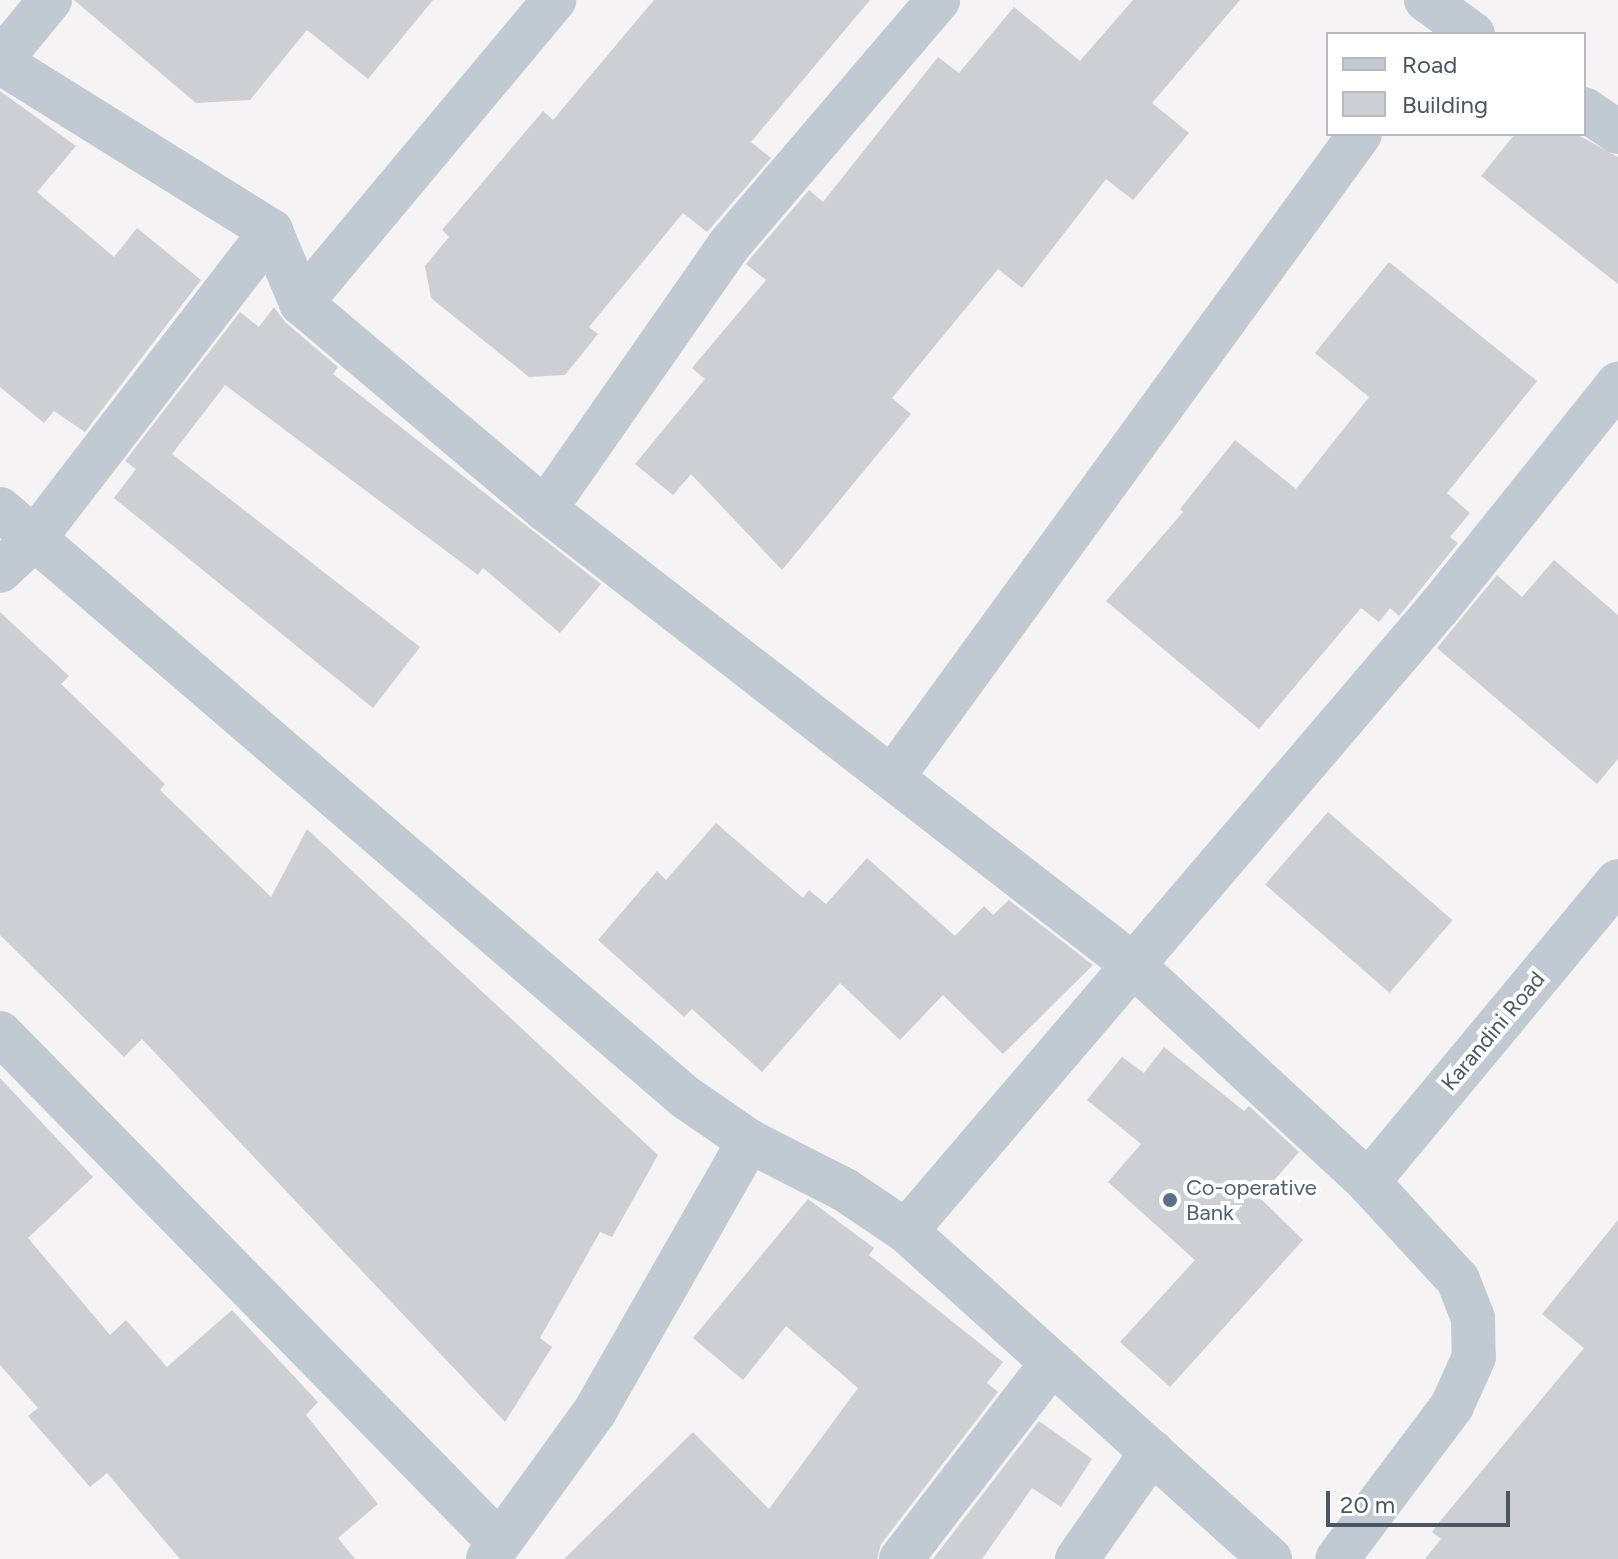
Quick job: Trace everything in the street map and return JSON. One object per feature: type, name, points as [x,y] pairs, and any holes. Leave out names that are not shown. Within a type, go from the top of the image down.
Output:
[{"type":"street","points":[[50,0],[0,62],[271,231],[301,303],[545,509],[894,775],[1132,964],[1368,1182],[1458,1280],[1473,1318],[1474,1357],[1452,1406],[1337,1559]]},
{"type":"street","points":[[301,303],[554,0]]},
{"type":"street","points":[[545,509],[729,245],[938,0]]},
{"type":"street","points":[[1586,110],[1618,132]]},
{"type":"street","points":[[894,775],[1359,136]]},
{"type":"street","points":[[0,571],[34,539],[271,231]]},
{"type":"street","points":[[906,1231],[1440,606],[1618,384]]},
{"type":"street","points":[[0,509],[685,1097],[749,1141],[845,1190],[906,1231],[1152,1452],[1252,1553]]},
{"type":"street","name":"Karandini Road","points":[[1368,1182],[1618,881]]},
{"type":"street","points":[[0,1033],[493,1550],[595,1411],[749,1141]]},
{"type":"street","points":[[901,1559],[1052,1363]]},
{"type":"street","points":[[1077,1559],[1152,1452]]},
{"type":"building","points":[[74,0],[433,0],[368,79],[307,30],[250,100],[196,103]]},
{"type":"building","points":[[654,0],[870,0],[751,142],[771,158],[707,232],[683,213],[589,327],[598,334],[565,375],[529,377],[431,298],[425,266],[449,237],[442,230],[543,111],[553,120]]},
{"type":"building","points":[[1133,0],[1240,0],[1152,103],[1189,133],[1133,200],[1106,179],[1022,288],[998,269],[892,398],[911,414],[782,570],[691,474],[673,495],[635,464],[705,379],[692,368],[766,280],[746,264],[809,190],[823,202],[938,57],[959,73],[1014,7],[1080,61]]},
{"type":"building","points":[[0,91],[76,146],[37,192],[114,257],[137,228],[201,280],[85,432],[54,411],[44,423],[0,387]]},
{"type":"building","points":[[1513,136],[1580,136],[1618,157],[1618,284],[1481,176]]},
{"type":"building","points":[[1389,262],[1537,381],[1447,493],[1470,513],[1450,537],[1458,543],[1399,616],[1390,608],[1379,622],[1361,608],[1259,729],[1106,601],[1183,512],[1180,509],[1235,440],[1296,489],[1369,397],[1315,353]]},
{"type":"building","points":[[274,307],[285,322],[338,367],[333,374],[601,584],[560,633],[483,568],[478,575],[225,385],[172,454],[420,647],[373,708],[114,498],[136,469],[125,461],[240,312],[259,327]]},
{"type":"building","points":[[1554,560],[1618,615],[1618,759],[1597,784],[1437,648],[1497,575],[1522,597]]},
{"type":"building","points":[[0,612],[69,676],[61,684],[165,784],[160,790],[271,897],[307,829],[658,1155],[612,1237],[600,1232],[540,1338],[552,1347],[505,1422],[142,1039],[124,1057],[0,935]]},
{"type":"building","points":[[1328,812],[1453,920],[1390,993],[1265,884]]},
{"type":"building","points":[[716,823],[803,898],[809,890],[826,904],[867,858],[955,936],[984,906],[993,915],[1009,900],[1093,965],[1003,1054],[943,995],[900,1040],[840,983],[762,1072],[692,1009],[684,1017],[598,940],[657,871],[666,880]]},
{"type":"building","points":[[1164,1047],[1244,1111],[1249,1106],[1299,1152],[1259,1197],[1303,1240],[1170,1387],[1120,1342],[1195,1260],[1108,1182],[1141,1144],[1087,1100],[1122,1057],[1144,1073]]},
{"type":"building","points":[[0,1078],[93,1177],[28,1238],[110,1335],[126,1320],[167,1367],[232,1310],[318,1402],[306,1415],[378,1504],[338,1538],[355,1559],[180,1559],[107,1473],[90,1487],[28,1416],[38,1408],[0,1365]]},
{"type":"building","points":[[808,1199],[874,1248],[869,1255],[1003,1362],[987,1383],[998,1392],[881,1544],[877,1559],[564,1559],[693,1432],[769,1509],[858,1388],[786,1326],[743,1380],[693,1338]]},
{"type":"building","points":[[1618,1220],[1618,1559],[1425,1559],[1441,1539],[1432,1532],[1436,1526],[1584,1348],[1542,1314]]},
{"type":"building","points":[[1039,1421],[1092,1459],[1061,1507],[1032,1488],[982,1559],[933,1559]]},
{"type":"place","name":"Co-operative Bank","points":[[1170,1200]]}]
